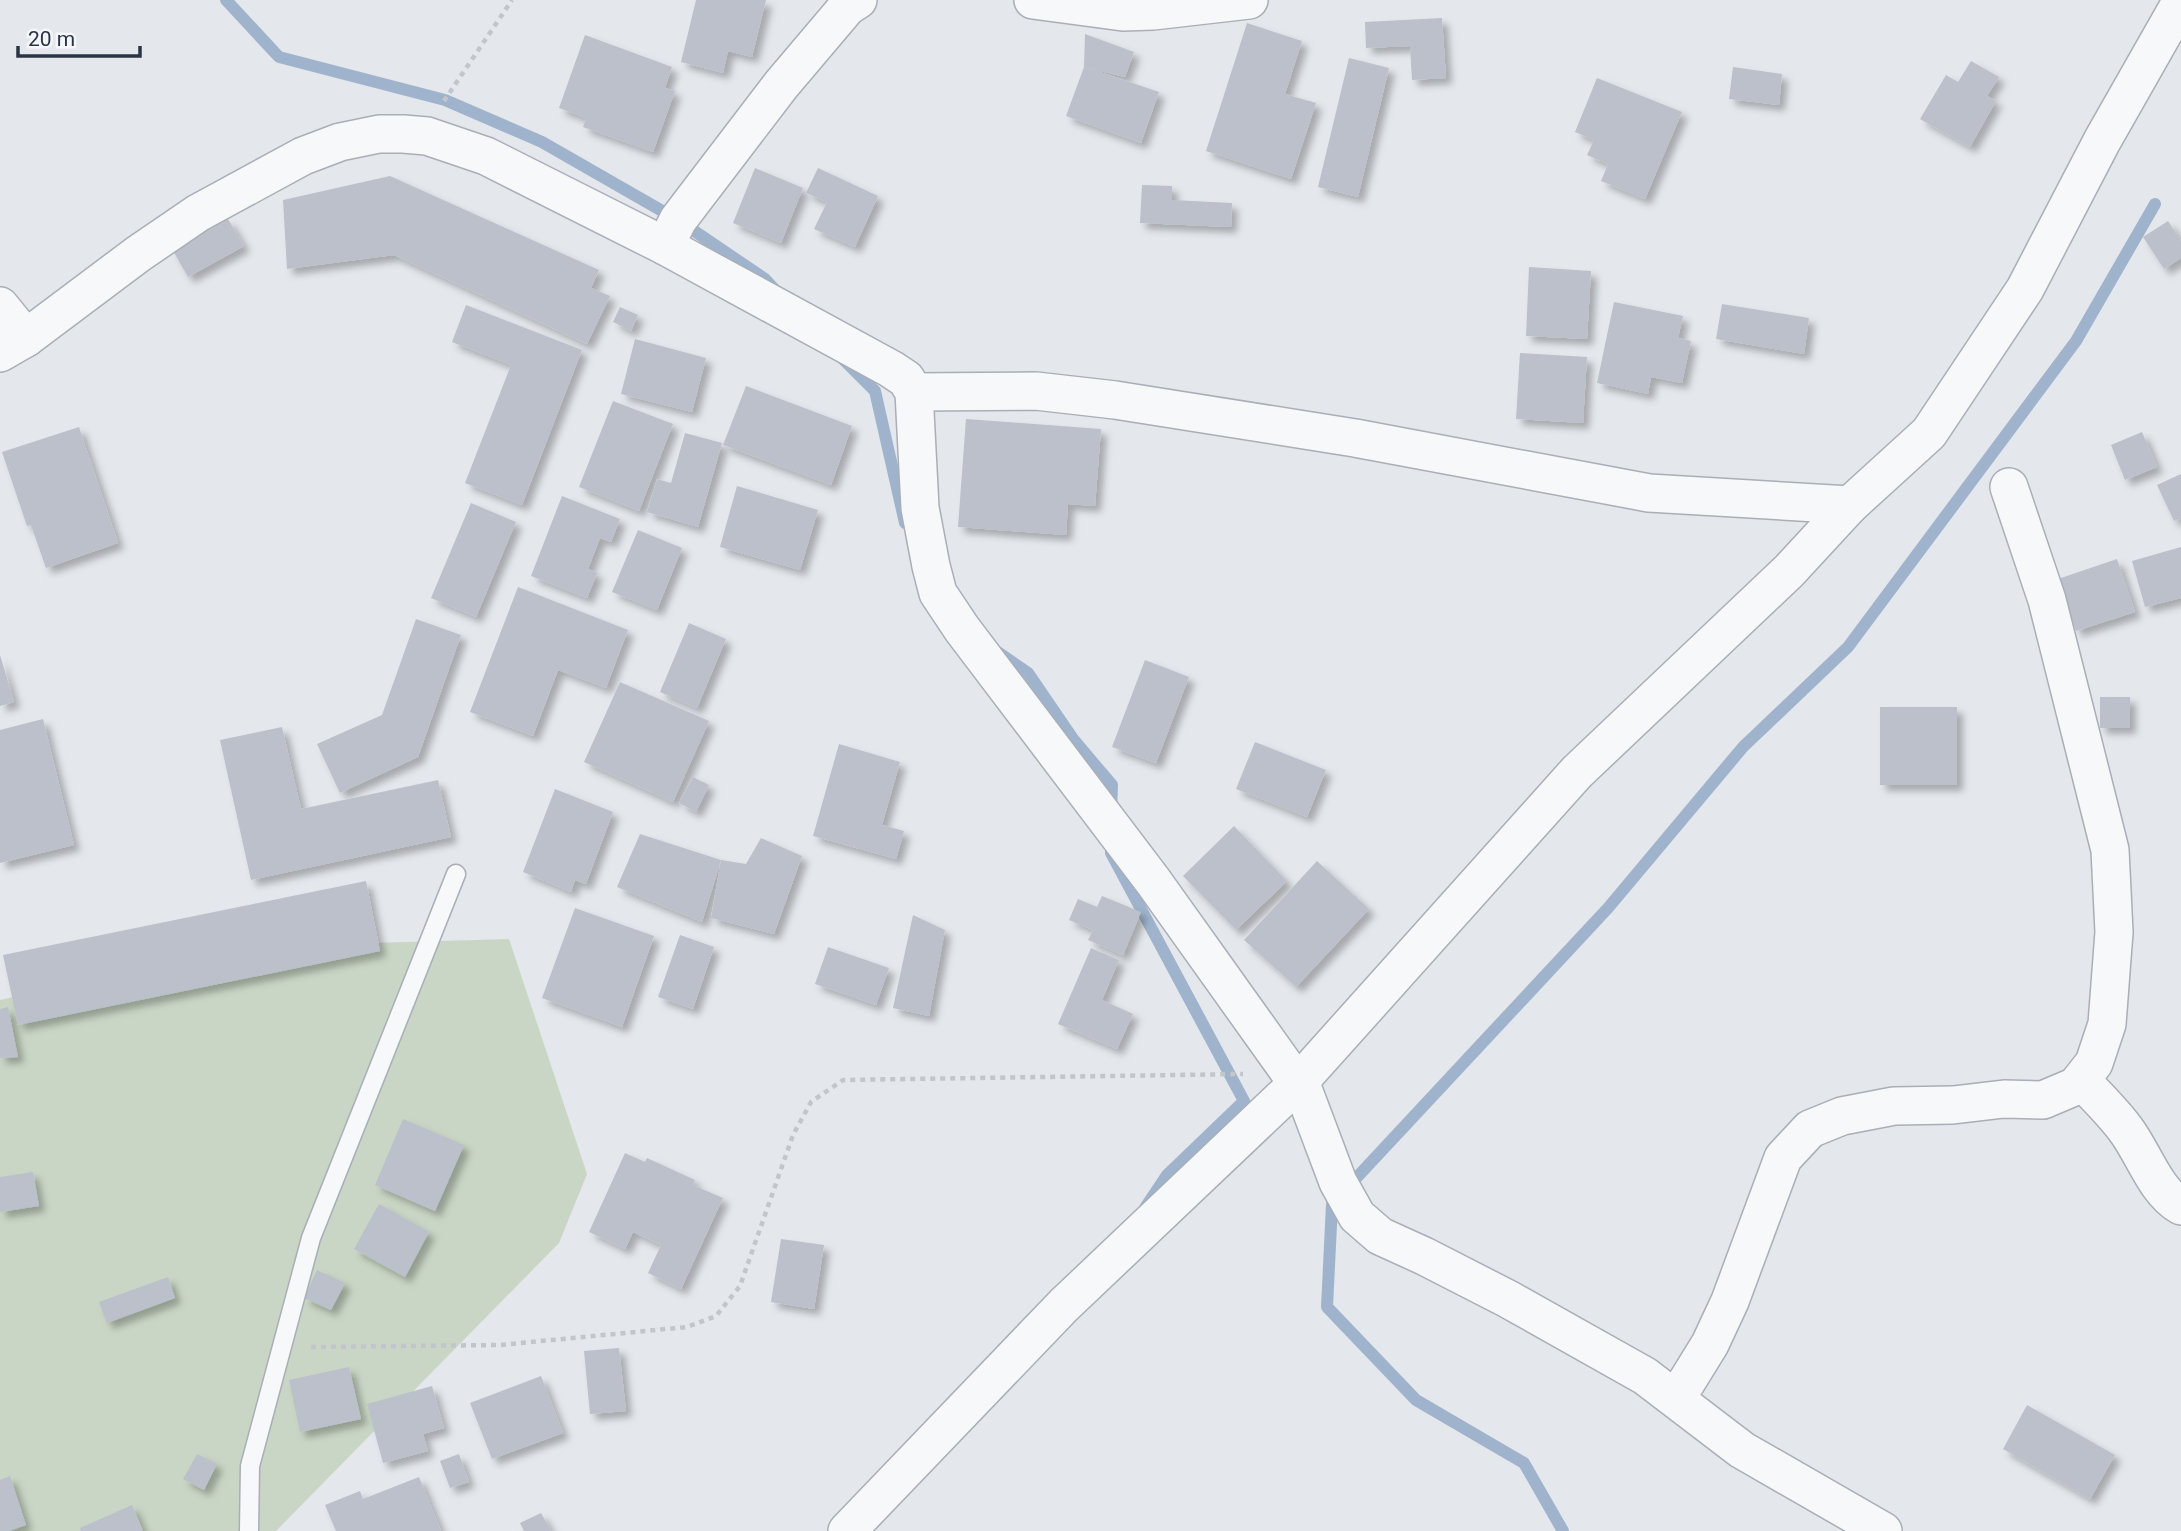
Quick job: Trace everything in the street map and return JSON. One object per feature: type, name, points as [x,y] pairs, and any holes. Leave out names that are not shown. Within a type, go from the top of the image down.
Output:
[{"type":"street","points":[[665,246],[678,220],[781,85],[847,7],[858,0]]},
{"type":"street","points":[[1033,0],[1123,12],[1249,0]]},
{"type":"street","points":[[847,1531],[1064,1305],[1295,1077],[1577,772],[1789,571],[1850,505],[1929,433],[2025,289],[2102,141],[2181,2]]},
{"type":"street","points":[[0,306],[13,345],[198,213],[303,156],[340,142],[379,134],[427,136],[486,156],[665,246],[891,369],[906,379],[914,392],[920,508],[938,593],[1295,1077],[1338,1182],[1357,1216],[1380,1236],[1508,1299],[1646,1376],[1742,1450],[1883,1531]]},
{"type":"street","points":[[914,392],[1036,391],[1115,400],[1355,438],[1649,493],[1850,505]]},
{"type":"street","points":[[1676,1399],[1710,1344],[1730,1301],[1783,1158],[1811,1129],[1842,1116],[1894,1106],[1953,1105],[2004,1099],[2043,1100],[2076,1086],[2094,1063],[2107,1024],[2114,932],[2110,850],[2047,600],[2009,486]]},
{"type":"street","points":[[2081,1080],[2125,1128],[2142,1151],[2157,1181],[2171,1200],[2181,1206]]},
{"type":"lane","points":[[249,1531],[250,1466],[312,1238],[456,874]]},
{"type":"path","points":[[427,136],[445,100],[512,0]]},
{"type":"path","points":[[282,1347],[500,1345],[687,1327],[716,1316],[740,1286],[793,1135],[811,1102],[844,1080],[1295,1077]]},
{"type":"green space","points":[[509,939],[587,1174],[559,1243],[276,1531],[0,1531],[0,1000],[241,947]]},
{"type":"building","points":[[696,0],[766,0],[752,57],[728,51],[723,73],[681,62]]},
{"type":"building","points":[[1442,18],[1446,78],[1412,80],[1410,46],[1366,48],[1365,22]]},
{"type":"building","points":[[1247,23],[1302,41],[1285,94],[1316,103],[1291,179],[1206,151]]},
{"type":"building","points":[[1085,34],[1134,52],[1125,77],[1088,68],[1159,92],[1141,143],[1066,116],[1084,67]]},
{"type":"building","points":[[585,35],[672,67],[665,88],[675,91],[653,152],[583,127],[586,118],[559,108]]},
{"type":"building","points":[[1349,58],[1389,68],[1358,197],[1318,187]]},
{"type":"building","points":[[1971,61],[1999,77],[1987,96],[1996,101],[1970,147],[1920,119],[1946,75],[1958,82]]},
{"type":"building","points":[[1733,67],[1782,74],[1779,105],[1729,99]]},
{"type":"building","points":[[1597,78],[1682,112],[1645,199],[1601,181],[1608,164],[1587,155],[1594,140],[1575,132]]},
{"type":"building","points":[[755,168],[803,188],[781,243],[733,223]]},
{"type":"building","points":[[818,168],[878,196],[855,247],[814,229],[827,202],[806,193]]},
{"type":"building","points":[[390,176],[599,270],[591,288],[610,296],[587,344],[394,255],[287,269],[283,200]]},
{"type":"building","points":[[1142,185],[1172,186],[1172,200],[1232,203],[1231,227],[1140,223]]},
{"type":"building","points":[[228,219],[244,246],[188,277],[172,249]]},
{"type":"building","points":[[2168,221],[2181,241],[2181,258],[2164,269],[2143,237]]},
{"type":"building","points":[[1529,267],[1591,271],[1587,339],[1526,336]]},
{"type":"building","points":[[1614,302],[1683,316],[1678,338],[1691,341],[1682,383],[1651,377],[1648,394],[1597,383]]},
{"type":"building","points":[[1722,304],[1809,318],[1804,354],[1716,339]]},
{"type":"building","points":[[466,305],[582,350],[522,505],[465,483],[511,365],[452,342]]},
{"type":"building","points":[[620,307],[638,315],[631,331],[613,322]]},
{"type":"building","points":[[635,339],[706,358],[692,412],[621,394]]},
{"type":"building","points":[[1520,353],[1587,357],[1583,423],[1516,419]]},
{"type":"building","points":[[746,386],[852,426],[831,485],[723,445]]},
{"type":"building","points":[[613,401],[673,424],[639,511],[579,487]]},
{"type":"building","points":[[966,419],[1101,429],[1095,506],[1068,504],[1066,535],[958,527]]},
{"type":"building","points":[[79,427],[118,543],[46,568],[31,525],[27,526],[2,452]]},
{"type":"building","points":[[2142,432],[2157,467],[2125,480],[2111,445]]},
{"type":"building","points":[[685,433],[722,443],[698,527],[647,512],[657,479],[671,483]]},
{"type":"building","points":[[2181,474],[2181,518],[2174,521],[2157,485]]},
{"type":"building","points":[[737,486],[818,510],[800,570],[720,547]]},
{"type":"building","points":[[562,496],[620,519],[611,542],[600,538],[588,569],[597,573],[587,598],[531,576]]},
{"type":"building","points":[[471,503],[516,522],[476,617],[431,598]]},
{"type":"building","points":[[638,530],[682,548],[657,610],[612,592]]},
{"type":"building","points":[[2181,547],[2181,598],[2145,607],[2132,561]]},
{"type":"building","points":[[2117,559],[2135,612],[2076,631],[2058,579]]},
{"type":"building","points":[[518,587],[628,630],[606,688],[558,670],[533,736],[470,712]]},
{"type":"building","points":[[416,619],[461,635],[418,757],[340,793],[317,744],[382,715]]},
{"type":"building","points":[[689,623],[726,639],[697,708],[660,692]]},
{"type":"building","points":[[0,655],[14,702],[0,706]]},
{"type":"building","points":[[1145,660],[1189,677],[1156,763],[1112,747]]},
{"type":"building","points":[[620,682],[709,721],[673,802],[584,762]]},
{"type":"building","points":[[2100,697],[2130,697],[2130,728],[2100,728]]},
{"type":"building","points":[[1880,707],[1957,707],[1957,785],[1880,785]]},
{"type":"building","points":[[43,719],[74,845],[0,863],[0,730]]},
{"type":"building","points":[[282,727],[301,809],[438,780],[451,837],[251,880],[220,740]]},
{"type":"building","points":[[1255,742],[1326,770],[1307,817],[1236,789]]},
{"type":"building","points":[[839,744],[900,762],[882,825],[904,831],[896,859],[813,836]]},
{"type":"building","points":[[693,777],[709,785],[696,812],[679,803]]},
{"type":"building","points":[[555,789],[613,812],[586,884],[575,880],[571,892],[523,872]]},
{"type":"building","points":[[1234,826],[1287,881],[1236,930],[1183,876]]},
{"type":"building","points":[[640,834],[721,860],[702,922],[617,887]]},
{"type":"building","points":[[761,838],[802,856],[774,934],[711,918],[721,860],[746,864]]},
{"type":"building","points":[[1317,861],[1369,909],[1296,987],[1244,940]]},
{"type":"building","points":[[366,881],[380,951],[18,1025],[3,955]]},
{"type":"building","points":[[1102,896],[1141,912],[1123,955],[1088,940],[1093,930],[1069,920],[1078,899],[1097,907]]},
{"type":"building","points":[[575,908],[654,936],[622,1027],[542,998]]},
{"type":"building","points":[[913,915],[945,930],[929,1016],[893,1008]]},
{"type":"building","points":[[680,935],[714,947],[693,1009],[658,997]]},
{"type":"building","points":[[828,947],[889,968],[876,1005],[815,984]]},
{"type":"building","points":[[1091,948],[1119,960],[1102,1000],[1133,1014],[1117,1049],[1058,1024]]},
{"type":"building","points":[[8,1007],[18,1057],[0,1058],[0,1009]]},
{"type":"building","points":[[403,1119],[464,1145],[435,1211],[375,1185]]},
{"type":"building","points":[[625,1153],[645,1162],[647,1158],[695,1180],[693,1185],[723,1198],[681,1289],[648,1273],[661,1245],[633,1232],[625,1249],[589,1232]]},
{"type":"building","points":[[33,1172],[39,1206],[0,1212],[0,1177]]},
{"type":"building","points":[[379,1204],[429,1232],[405,1277],[354,1249]]},
{"type":"building","points":[[781,1239],[824,1245],[814,1309],[771,1302]]},
{"type":"building","points":[[317,1270],[345,1283],[331,1310],[304,1298]]},
{"type":"building","points":[[168,1277],[175,1298],[107,1323],[99,1302]]},
{"type":"building","points":[[619,1348],[626,1411],[590,1414],[584,1351]]},
{"type":"building","points":[[349,1367],[361,1419],[300,1432],[289,1380]]},
{"type":"building","points":[[541,1376],[563,1433],[492,1459],[470,1403]]},
{"type":"building","points":[[432,1386],[444,1428],[423,1434],[428,1451],[383,1463],[367,1404]]},
{"type":"building","points":[[2027,1405],[2115,1455],[2090,1499],[2003,1449]]},
{"type":"building","points":[[197,1454],[217,1464],[204,1490],[183,1479]]},
{"type":"building","points":[[459,1454],[469,1482],[450,1488],[440,1461]]},
{"type":"building","points":[[10,1476],[26,1525],[0,1531],[0,1480]]},
{"type":"building","points":[[419,1477],[441,1531],[336,1531],[325,1505],[360,1491],[363,1499]]},
{"type":"building","points":[[132,1505],[143,1531],[81,1531],[80,1528]]},
{"type":"building","points":[[541,1513],[551,1531],[524,1531],[520,1523]]},
{"type":"waterway","points":[[226,0],[279,57],[445,100],[542,142],[678,220],[765,279],[776,291]]},
{"type":"waterway","points":[[1563,1531],[1524,1463],[1416,1400],[1327,1307],[1332,1204],[1608,908],[1743,747],[1848,647],[2076,341],[2155,204]]},
{"type":"waterway","points":[[843,359],[875,391],[905,523]]},
{"type":"waterway","points":[[996,651],[1028,673],[1073,739],[1112,785],[1111,812]]},
{"type":"waterway","points":[[1111,848],[1111,853],[1244,1101],[1167,1175],[1145,1208]]}]
